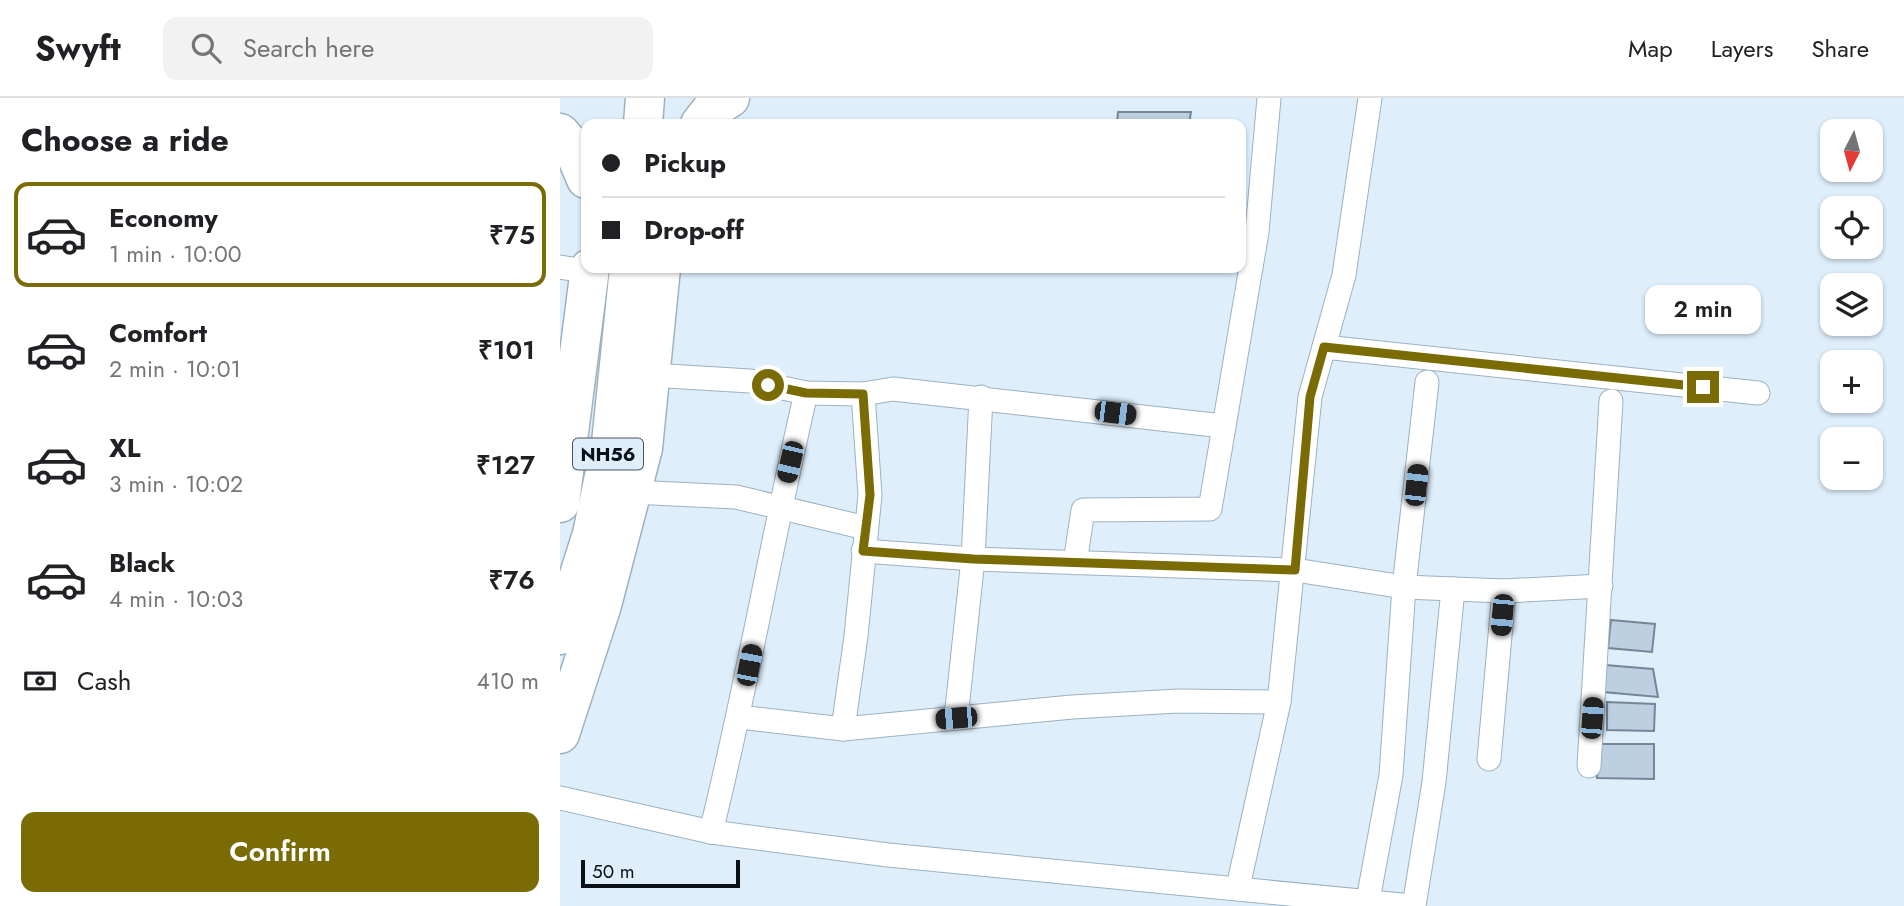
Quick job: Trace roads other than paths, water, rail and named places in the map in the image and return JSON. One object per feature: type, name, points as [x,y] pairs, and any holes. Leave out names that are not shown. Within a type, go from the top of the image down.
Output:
[{"type":"highway","points":[[704,119],[711,110],[730,98]]},
{"type":"highway","points":[[560,133],[573,148],[581,167]]},
{"type":"highway","points":[[561,497],[568,384],[580,269]]},
{"type":"highway","name":"NH56","points":[[560,635],[592,534],[611,443],[628,273]]},
{"type":"highway","points":[[560,734],[602,605],[643,447],[660,273]]},
{"type":"street","points":[[1246,253],[1269,98]]},
{"type":"street","points":[[1238,887],[1279,702],[1295,570],[1310,397],[1344,275],[1370,98]]},
{"type":"street","points":[[1075,563],[1083,510],[1210,509],[1243,273]]},
{"type":"street","points":[[1324,347],[1758,393]]},
{"type":"street","points":[[650,374],[750,381],[806,393],[863,394],[894,389],[1223,426]]},
{"type":"street","points":[[1368,900],[1391,775],[1404,587],[1427,382]]},
{"type":"street","points":[[711,832],[739,717],[779,508],[806,393]]},
{"type":"street","points":[[843,729],[856,636],[870,495],[863,394]]},
{"type":"street","points":[[956,718],[973,559],[981,397]]},
{"type":"street","points":[[1588,766],[1611,401]]},
{"type":"street","points":[[632,492],[736,496],[866,528]]},
{"type":"street","points":[[863,551],[973,559],[1295,570],[1404,587],[1504,592],[1601,586]]},
{"type":"street","points":[[560,798],[711,832],[888,855],[1238,887],[1315,901],[1368,900],[1413,906],[1434,782],[1452,589]]},
{"type":"street","points":[[1489,759],[1504,592]]},
{"type":"street","points":[[739,717],[843,729],[1178,701],[1279,702]]}]
